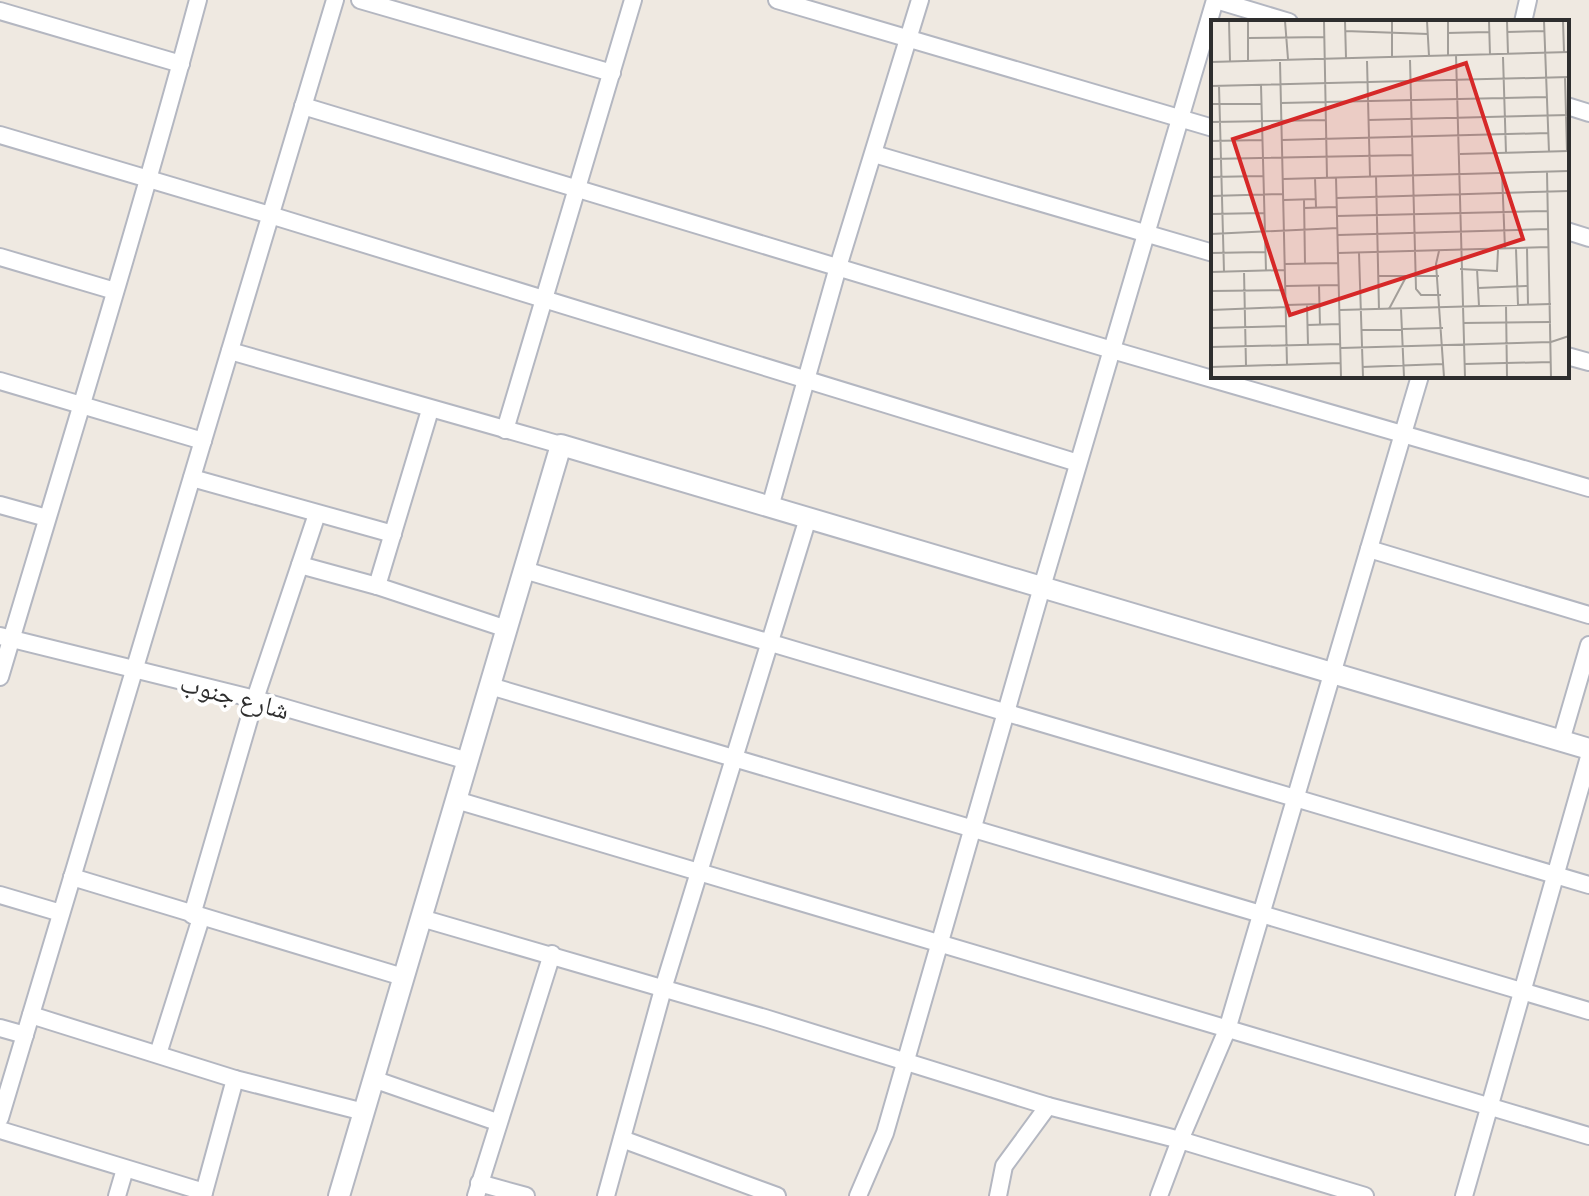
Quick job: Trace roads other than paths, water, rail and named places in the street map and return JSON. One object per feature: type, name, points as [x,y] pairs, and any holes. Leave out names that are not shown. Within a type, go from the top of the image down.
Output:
[{"type":"street","points":[[0,677],[6,638],[47,518],[149,179],[198,0]]},
{"type":"street","points":[[0,1118],[335,0]]},
{"type":"street","points":[[360,0],[612,73]]},
{"type":"street","points":[[505,430],[633,0]]},
{"type":"street","points":[[777,0],[1211,127]]},
{"type":"street","points":[[770,507],[838,267],[920,0]]},
{"type":"street","points":[[858,1196],[885,1133],[1078,463],[1216,0],[1282,20]]},
{"type":"street","points":[[1523,20],[1528,0]]},
{"type":"street","points":[[0,11],[181,64]]},
{"type":"street","points":[[303,106],[1112,350],[1589,488]]},
{"type":"street","points":[[1569,107],[1589,113]]},
{"type":"street","points":[[0,135],[1078,463]]},
{"type":"street","points":[[874,154],[1211,252]]},
{"type":"street","points":[[1569,232],[1589,238]]},
{"type":"street","points":[[0,257],[115,291]]},
{"type":"street","points":[[230,351],[561,445],[1589,749]]},
{"type":"street","points":[[1569,357],[1589,362]]},
{"type":"street","points":[[1159,1196],[1227,1030],[1419,378]]},
{"type":"street","points":[[0,381],[203,441]]},
{"type":"street","points":[[377,586],[430,410]]},
{"type":"street","points":[[339,1196],[561,445]]},
{"type":"street","points":[[192,478],[393,534]]},
{"type":"street","points":[[0,505],[47,518]]},
{"type":"street","points":[[158,1054],[255,699],[317,514]]},
{"type":"street","points":[[606,1196],[663,989],[808,518]]},
{"type":"street","points":[[1369,549],[1589,615]]},
{"type":"street","points":[[300,565],[377,586],[507,629]]},
{"type":"street","points":[[524,570],[1589,885]]},
{"type":"street","name":"شارع جنوب","points":[[6,638],[255,699],[468,761]]},
{"type":"street","points":[[1561,741],[1589,645]]},
{"type":"street","points":[[490,686],[1589,1011]]},
{"type":"street","points":[[1464,1196],[1589,757]]},
{"type":"street","points":[[456,800],[1589,1136]]},
{"type":"street","points":[[72,877],[403,977]]},
{"type":"street","points":[[0,895],[61,913]]},
{"type":"street","points":[[421,918],[552,954],[1048,1106],[1180,1140],[1365,1196]]},
{"type":"street","points":[[526,1196],[477,1190],[552,954]]},
{"type":"street","points":[[31,1015],[235,1079],[364,1112]]},
{"type":"street","points":[[0,1028],[25,1035]]},
{"type":"street","points":[[0,1130],[204,1194],[235,1079]]},
{"type":"street","points":[[373,1079],[497,1122]]},
{"type":"street","points":[[998,1196],[1004,1166],[1048,1106]]},
{"type":"street","points":[[622,1139],[777,1196]]},
{"type":"street","points":[[117,1196],[125,1169]]}]
